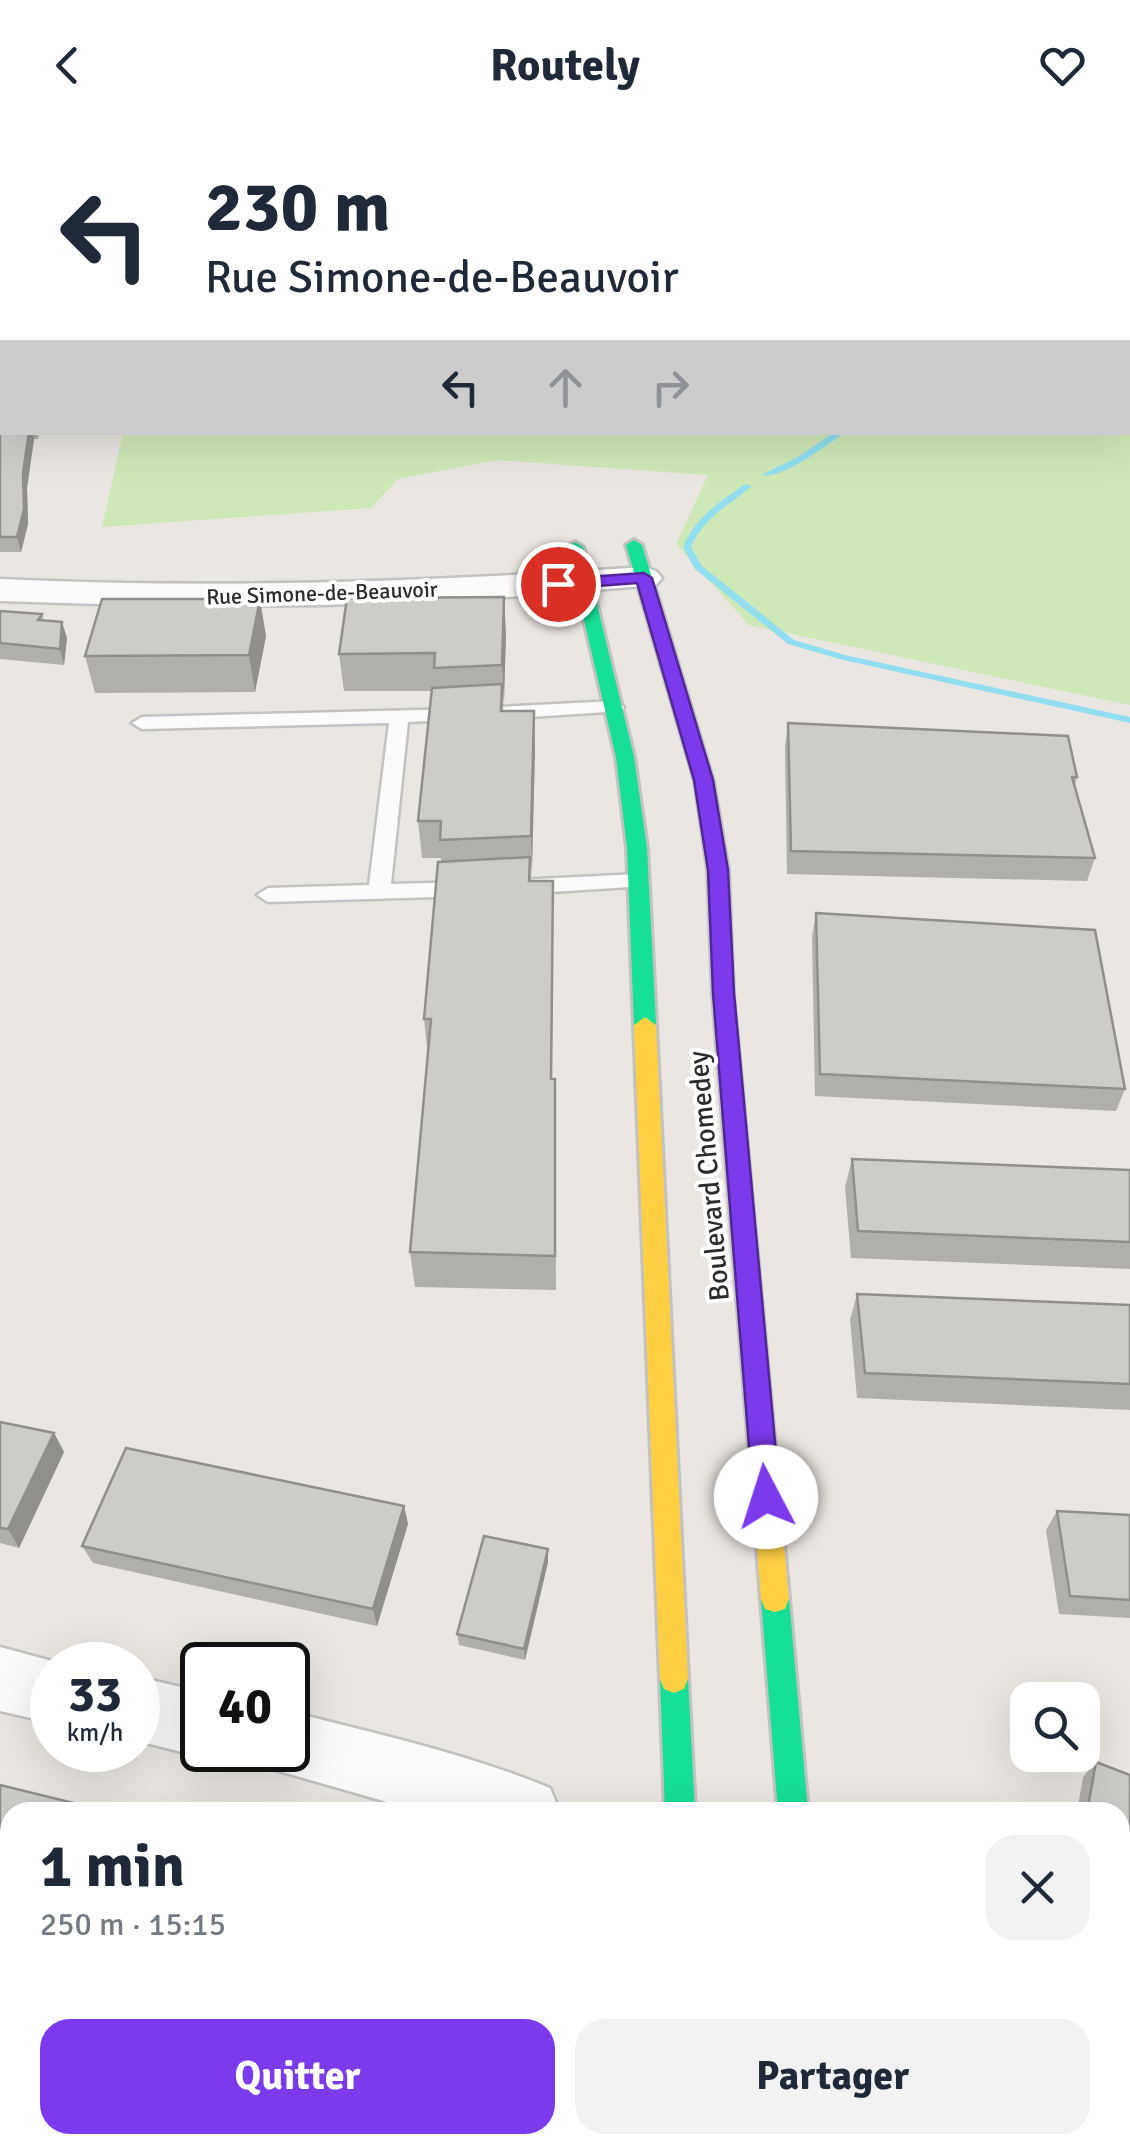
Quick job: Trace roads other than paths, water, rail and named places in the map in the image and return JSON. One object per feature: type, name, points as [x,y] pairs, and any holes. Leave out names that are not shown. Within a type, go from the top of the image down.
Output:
[{"type":"street","name":"Boulevard Chomedey","points":[[575,547],[630,786],[638,880],[680,1802]]},
{"type":"street","name":"Boulevard Chomedey","points":[[639,561],[704,780],[718,870],[724,993],[792,1802]]},
{"type":"street","name":"Rue Simone-de-Beauvoir","points":[[0,590],[274,596],[584,582],[639,561]]},
{"type":"street","points":[[0,1679],[30,1686]]},
{"type":"street","points":[[310,1750],[437,1782],[496,1802]]},
{"type":"lane","points":[[142,723],[399,718],[614,707]]},
{"type":"lane","points":[[379,894],[399,718]]},
{"type":"lane","points":[[268,895],[379,894],[638,880]]},
{"type":"waterway","points":[[766,475],[799,460],[836,435]]},
{"type":"waterway","points":[[748,486],[704,520],[687,547],[698,567],[791,642],[1130,720]]}]
